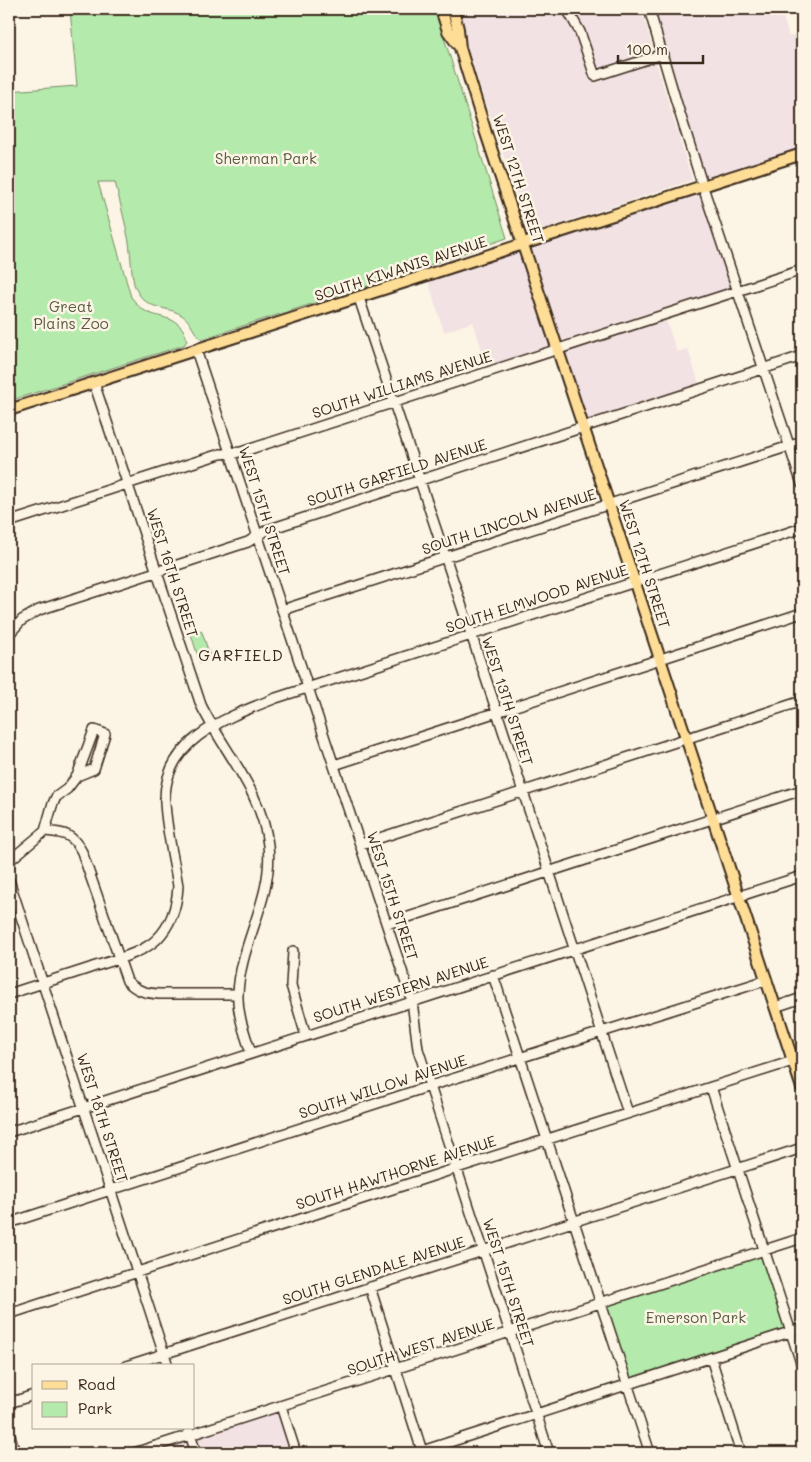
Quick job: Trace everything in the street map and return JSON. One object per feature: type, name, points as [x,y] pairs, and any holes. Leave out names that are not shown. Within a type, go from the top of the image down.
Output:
[{"type":"main road","name":"WEST 12TH STREET","points":[[440,9],[448,31],[460,48]]},
{"type":"main road","name":"WEST 12TH STREET","points":[[453,9],[460,48],[523,245],[802,1088]]},
{"type":"main road","name":"SOUTH KIWANIS AVENUE","points":[[9,410],[704,188],[802,154]]},
{"type":"street","points":[[566,9],[580,32],[595,76],[663,54]]},
{"type":"street","points":[[649,9],[704,188],[802,484]]},
{"type":"street","name":"SOUTH WILLIAMS AVENUE","points":[[9,522],[220,454],[241,452],[802,270]]},
{"type":"street","name":"WEST 13TH STREET","points":[[359,298],[628,1113]]},
{"type":"street","name":"WEST 15TH STREET","points":[[196,350],[412,1001],[418,1049],[548,1453]]},
{"type":"street","name":"SOUTH GARFIELD AVENUE","points":[[9,634],[22,620],[39,610],[248,542],[267,530],[802,356]]},
{"type":"street","name":"WEST 16TH STREET","points":[[94,383],[200,706],[211,727],[247,781],[266,829],[269,847],[267,884],[246,950],[238,994],[243,1026],[251,1053]]},
{"type":"street","name":"SOUTH LINCOLN AVENUE","points":[[282,610],[802,442]]},
{"type":"street","name":"SOUTH ELMWOOD AVENUE","points":[[9,994],[119,959],[149,945],[167,925],[174,912],[178,886],[165,803],[166,786],[170,769],[185,747],[211,727],[244,711],[308,688],[802,528]]},
{"type":"street","points":[[334,765],[802,613]]},
{"type":"street","points":[[361,844],[687,740],[802,701]]},
{"type":"street","points":[[9,861],[45,832],[56,797],[67,789],[77,776],[94,730],[105,734],[94,769],[77,776]]},
{"type":"street","points":[[387,924],[802,790]]},
{"type":"street","points":[[45,832],[63,833],[78,844],[119,959],[128,981],[135,989],[148,993],[238,994]]},
{"type":"street","name":"SOUTH WESTERN AVENUE","points":[[9,1132],[802,876]]},
{"type":"street","name":"WEST 18TH STREET","points":[[9,880],[167,1364]]},
{"type":"street","points":[[293,951],[291,985],[306,1036]]},
{"type":"street","points":[[493,975],[650,1453]]},
{"type":"street","name":"SOUTH WILLOW AVENUE","points":[[9,1223],[430,1086],[767,980]]},
{"type":"street","points":[[775,1006],[802,998]]},
{"type":"street","name":"SOUTH HAWTHORNE AVENUE","points":[[9,1314],[793,1061]]},
{"type":"street","points":[[711,1087],[802,1366]]},
{"type":"street","name":"SOUTH GLENDALE AVENUE","points":[[132,1364],[802,1148]]},
{"type":"street","name":"SOUTH WEST AVENUE","points":[[134,1453],[189,1432],[396,1370],[802,1238]]},
{"type":"street","points":[[370,1287],[419,1452],[536,1416],[802,1328]]},
{"type":"street","points":[[711,1358],[741,1453]]},
{"type":"street","points":[[9,1403],[32,1396]]},
{"type":"street","points":[[281,1406],[296,1453]]},
{"type":"street","points":[[9,1432],[16,1453]]},
{"type":"street","points":[[189,1432],[196,1453]]},
{"type":"shaded area","points":[[458,9],[642,9],[692,180],[535,232],[531,231],[528,228],[468,51]]},
{"type":"shaded area","points":[[644,9],[781,9],[789,37],[799,34],[802,45],[802,148],[706,180],[673,75],[665,77]]},
{"type":"shaded area","points":[[701,192],[733,289],[561,345],[530,247]]},
{"type":"shaded area","points":[[520,251],[554,347],[488,369],[473,322],[444,332],[427,277]]},
{"type":"shaded area","points":[[665,317],[677,352],[688,349],[700,387],[587,423],[563,351]]},
{"type":"shaded area","points":[[281,1406],[296,1453],[134,1453]]},
{"type":"green space","name":"Sherman Park","points":[[70,9],[435,9],[507,238],[365,287],[202,339],[183,316],[148,303],[139,295],[134,284],[129,242],[115,182],[98,182],[131,297],[142,309],[149,313],[175,322],[184,332],[187,341],[184,345],[9,401],[9,91],[77,86]]},
{"type":"green space","points":[[196,629],[202,632],[211,659],[200,663],[190,631]]},
{"type":"green space","name":"Emerson Park","points":[[765,1250],[791,1332],[628,1385],[600,1303]]},
{"type":"district","name":"GARFIELD","points":[[241,655]]},
{"type":"park label","name":"Great Plains Zoo","points":[[71,316]]}]
